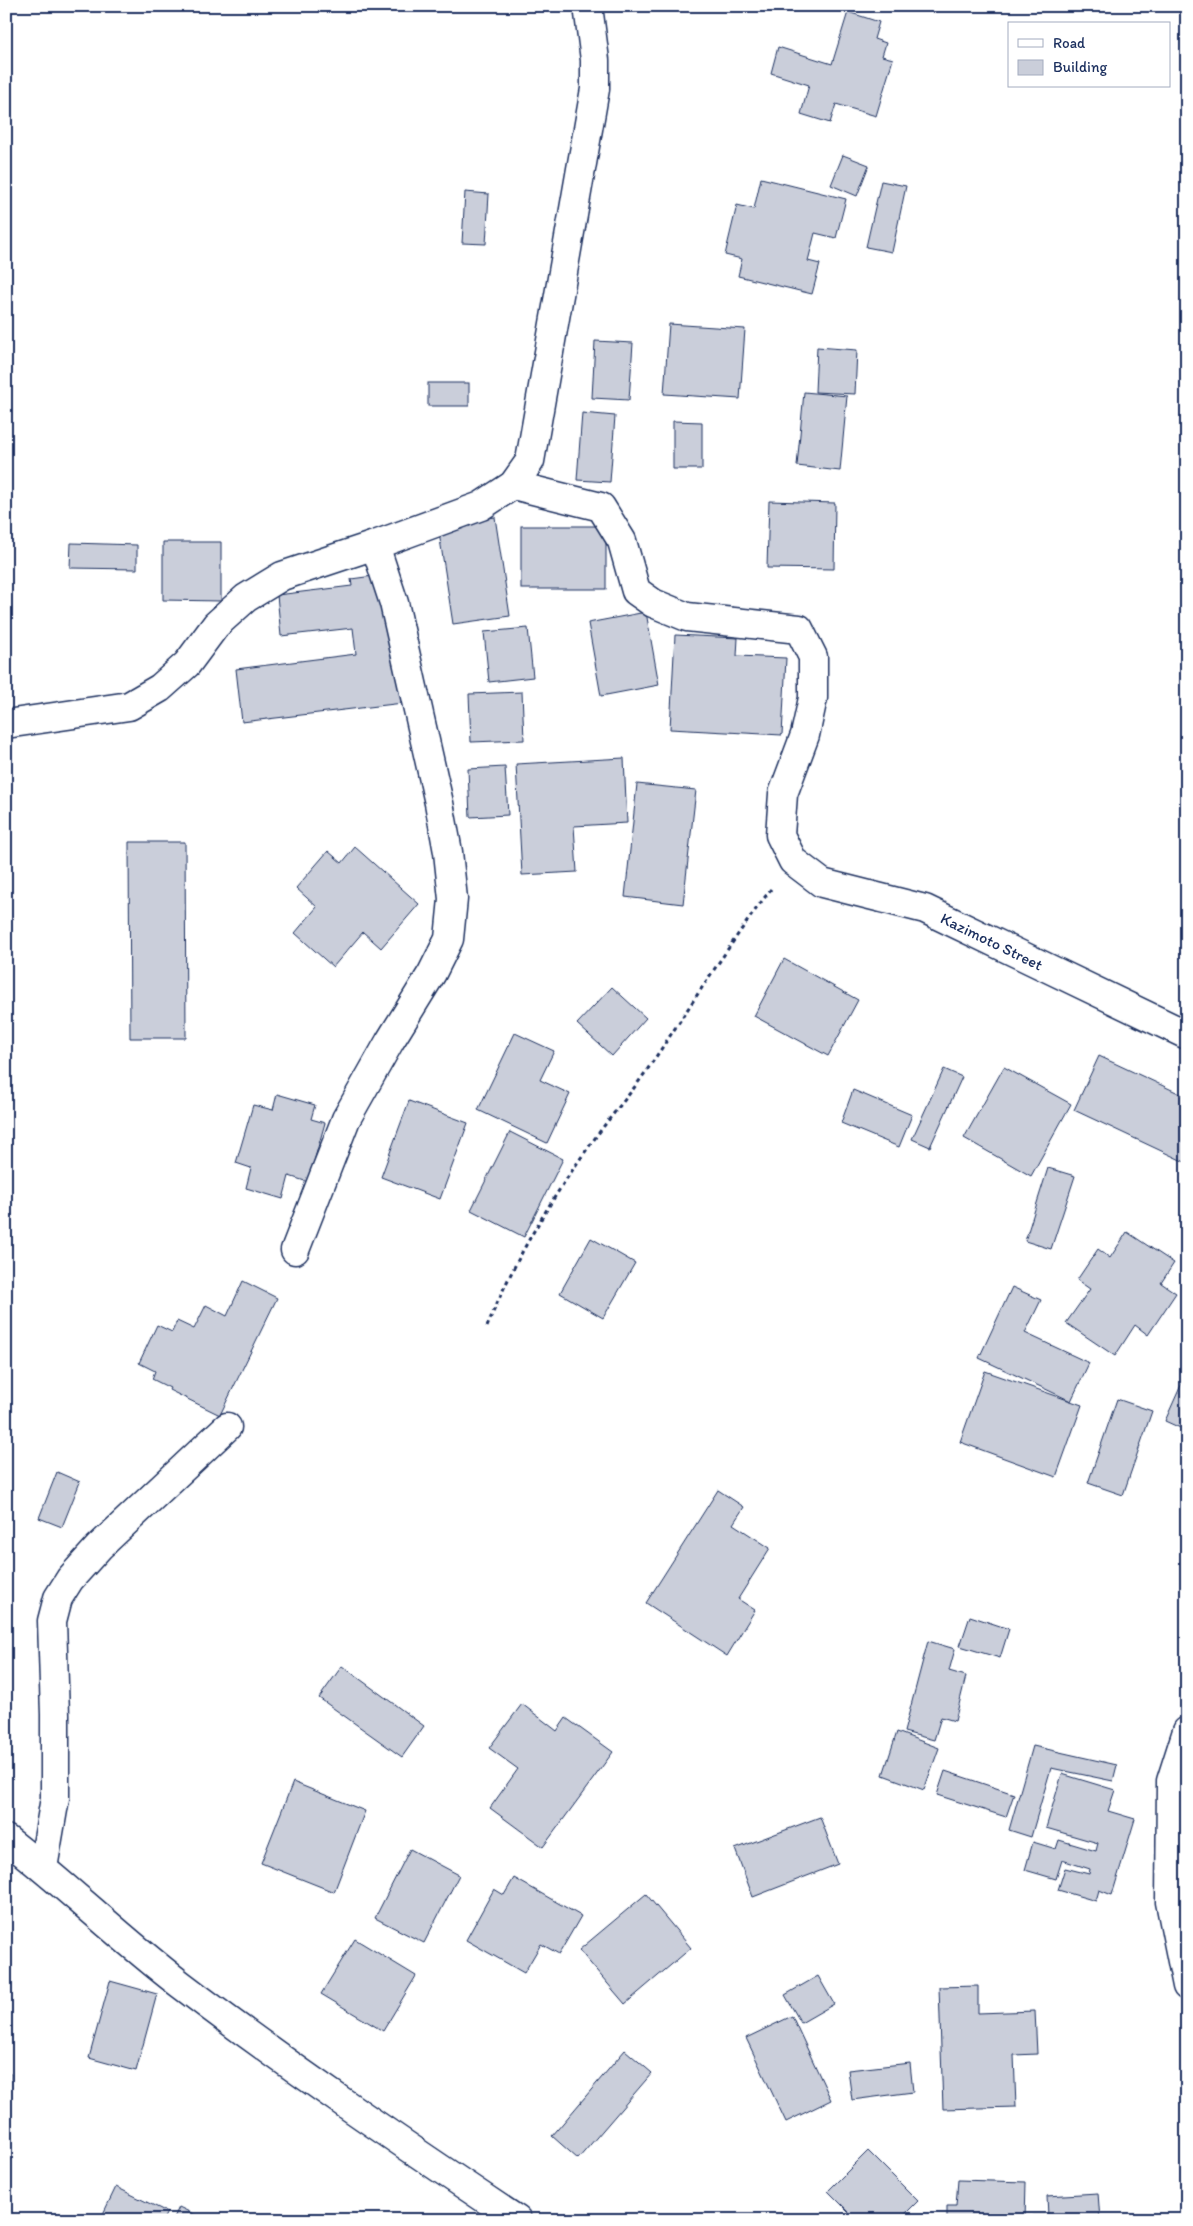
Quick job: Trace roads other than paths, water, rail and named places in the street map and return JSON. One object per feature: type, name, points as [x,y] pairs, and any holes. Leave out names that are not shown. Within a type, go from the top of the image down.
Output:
[{"type":"street","points":[[6,724],[129,706],[160,688],[187,664],[216,625],[246,598],[282,576],[375,545],[481,506],[513,485],[530,461],[595,88],[595,60],[588,6]]},
{"type":"street","name":"Kazimoto Street","points":[[513,485],[601,507],[622,541],[636,591],[653,603],[687,617],[799,629],[813,657],[813,698],[805,734],[783,794],[780,835],[793,861],[822,883],[925,909],[1187,1035]]},
{"type":"street","points":[[295,1250],[346,1119],[390,1041],[432,974],[449,939],[452,915],[453,899],[449,862],[439,804],[394,602],[375,545]]},
{"type":"street","points":[[43,1868],[55,1798],[52,1621],[58,1598],[70,1579],[99,1547],[227,1426]]},
{"type":"street","points":[[1187,1731],[1171,1781],[1170,1902],[1187,1986]]},
{"type":"street","points":[[6,1839],[179,1983],[392,2136],[517,2220]]}]
